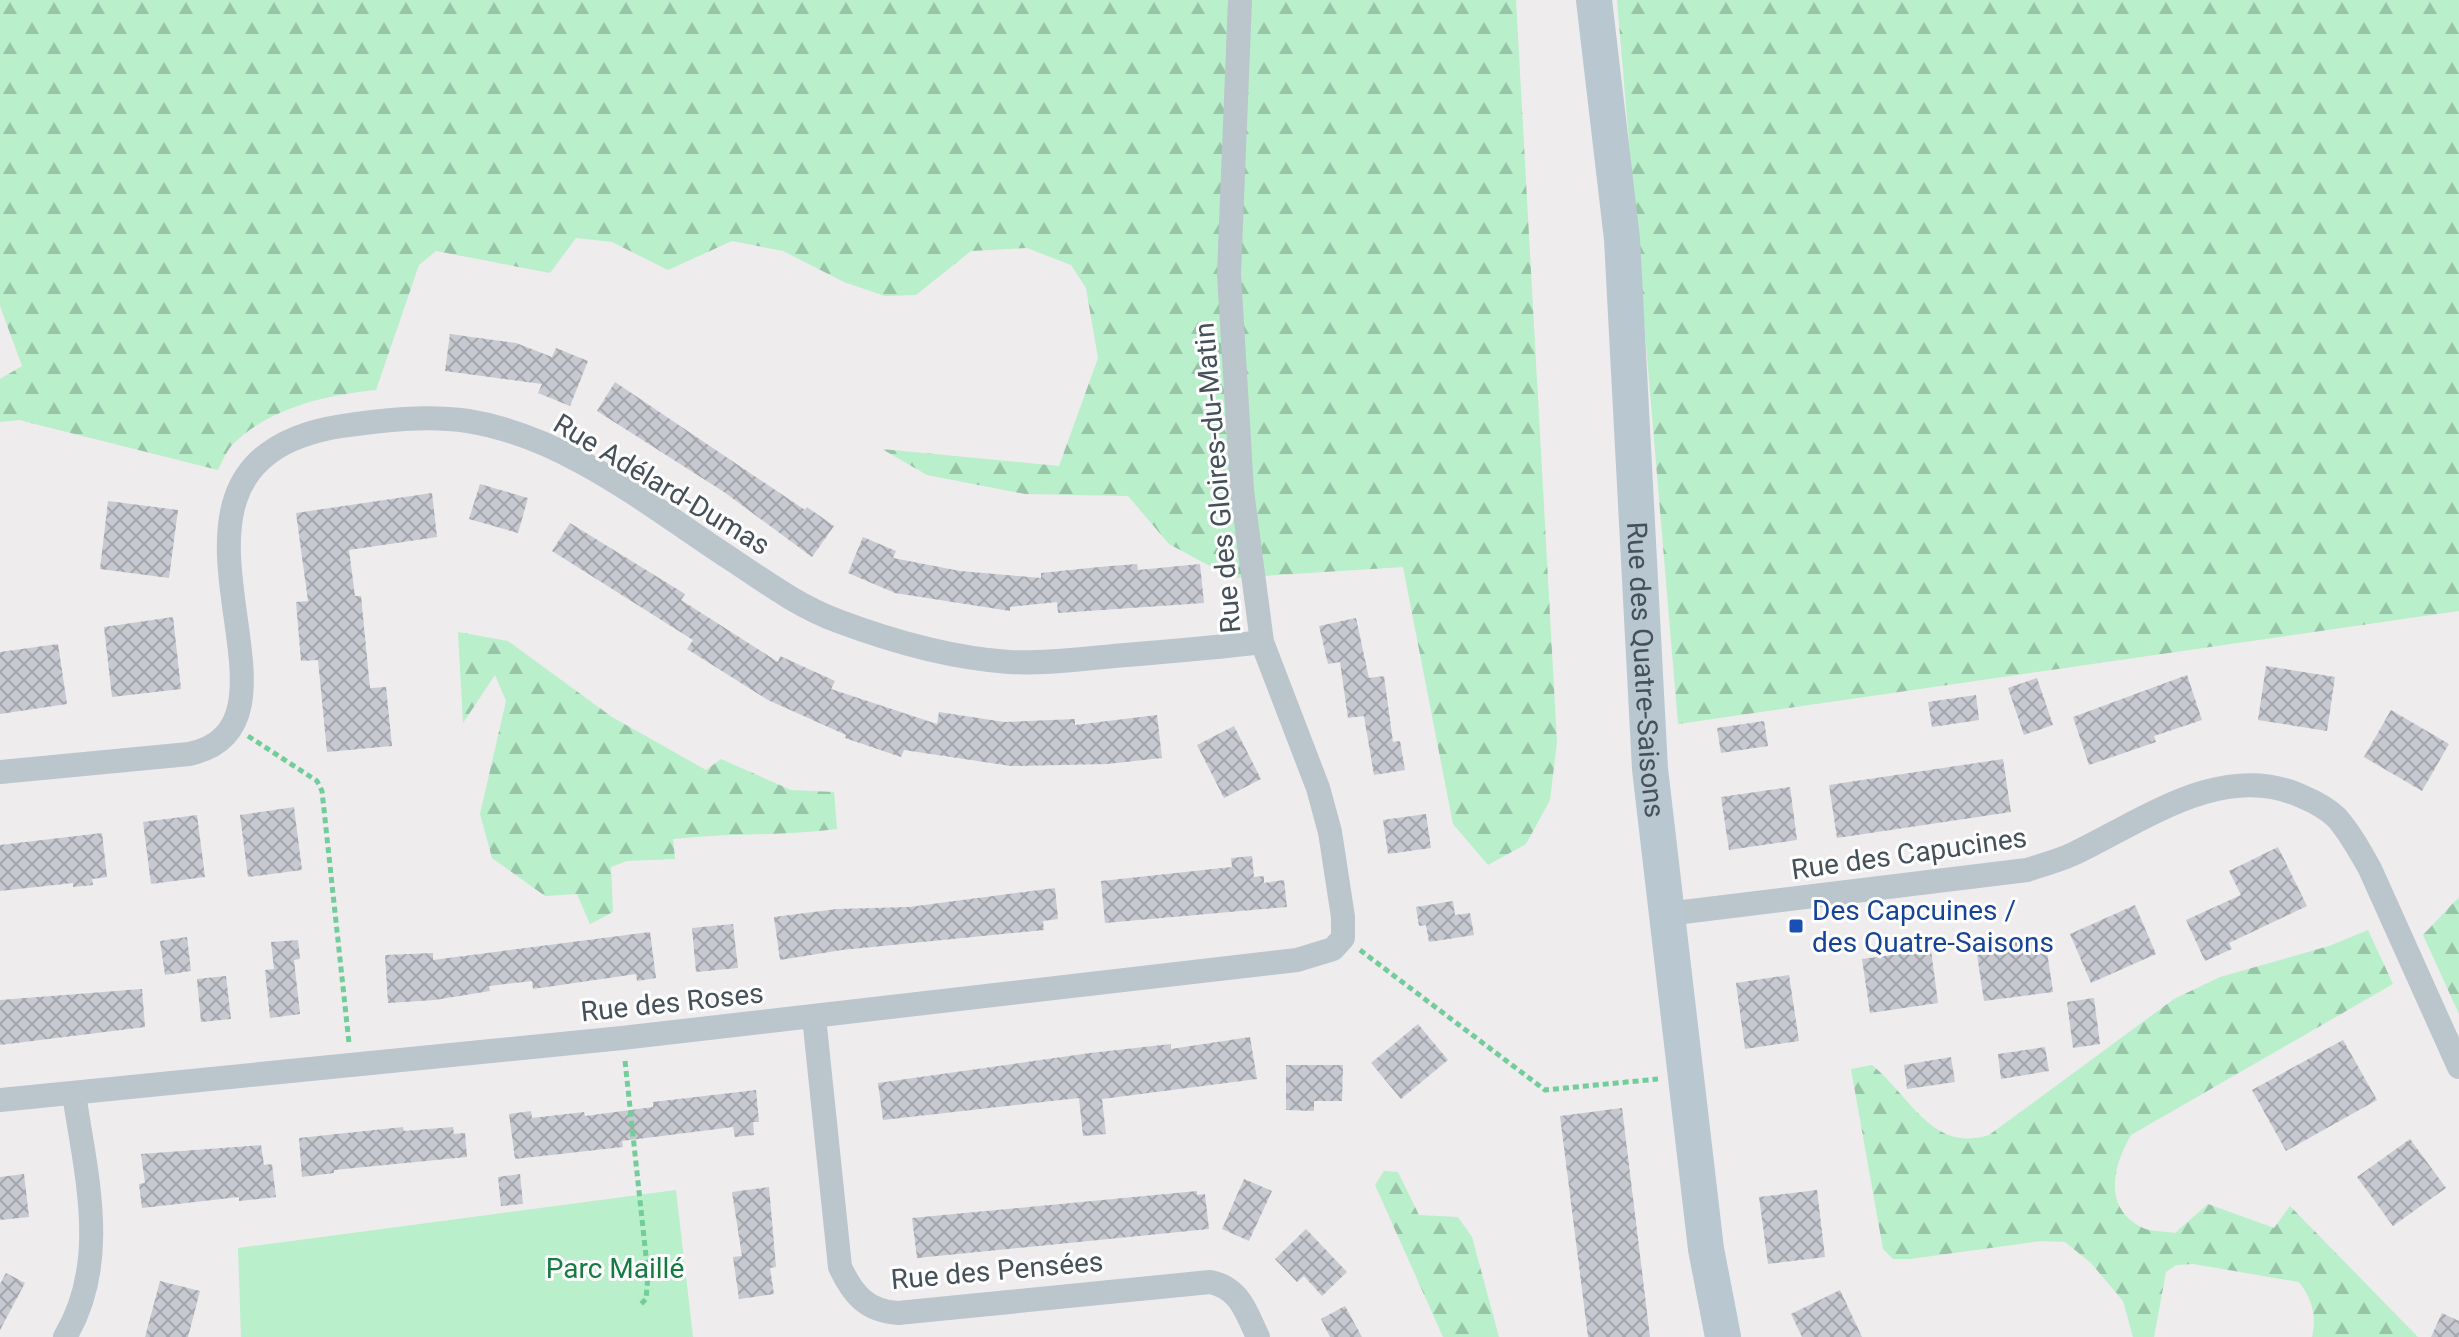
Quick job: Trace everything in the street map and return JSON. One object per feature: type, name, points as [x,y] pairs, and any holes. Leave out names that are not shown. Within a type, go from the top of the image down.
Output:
[{"type":"street","name":"Rue des Gloires-du-Matin","points":[[1240,0],[1229,274],[1242,491],[1262,642],[1326,817],[1339,878],[1343,938]]},
{"type":"street","name":"Rue des Quatre-Saisons","points":[[1594,0],[1622,239],[1650,769],[1706,1249],[1723,1337]]},
{"type":"street","name":"Rue Adélard-Dumas","points":[[234,727],[241,711],[243,685],[225,541],[241,483],[259,461],[278,447],[337,427],[382,421],[427,418],[469,421],[539,440],[591,469],[810,609],[876,634],[965,656],[1045,662],[1262,642]]},
{"type":"street","points":[[0,772],[189,754],[210,749],[234,727]]},
{"type":"street","name":"Rue des Capucines","points":[[1667,914],[2027,870],[2070,856],[2185,798],[2242,786],[2271,787],[2316,802],[2335,816],[2353,839],[2370,869],[2459,1067]]},
{"type":"street","name":"Rue des Roses","points":[[0,1100],[622,1038],[1297,960],[1326,953],[1343,938]]},
{"type":"street","name":"Rue des Pensées","points":[[814,1017],[840,1267],[849,1287],[864,1304],[881,1312],[898,1313],[1210,1282],[1223,1284],[1238,1295],[1258,1337]]},
{"type":"street","points":[[65,1337],[86,1290],[93,1250],[74,1094]]},
{"type":"path","points":[[234,727],[317,781],[322,791],[351,1066]]},
{"type":"path","points":[[1343,938],[1545,1090],[1687,1076]]},
{"type":"path","points":[[622,1038],[648,1275],[646,1299],[641,1304]]},
{"type":"green space","points":[[0,0],[1516,0],[1557,742],[1550,800],[1526,844],[1488,865],[1453,824],[1403,567],[1232,578],[1169,544],[1128,496],[1025,494],[927,475],[882,449],[1059,466],[1098,358],[1086,288],[1071,265],[1027,248],[971,251],[916,295],[885,296],[844,282],[783,251],[732,241],[668,270],[612,242],[576,238],[550,273],[436,251],[419,265],[376,390],[338,395],[300,405],[264,421],[233,444],[218,470],[19,420],[0,422],[0,379],[22,366],[0,306]]},
{"type":"green space","points":[[1617,0],[2459,0],[2459,611],[1678,724]]},
{"type":"green space","points":[[458,632],[508,641],[612,717],[706,770],[721,759],[791,790],[834,792],[837,829],[673,839],[675,859],[627,861],[611,867],[613,912],[590,924],[577,894],[545,896],[492,858],[480,814],[506,701],[495,675],[463,723]]},
{"type":"green space","points":[[2459,897],[2459,1014],[2423,935]]},
{"type":"green space","points":[[2368,930],[2393,984],[2131,1135],[2116,1173],[2116,1198],[2130,1220],[2143,1228],[2175,1233],[2208,1204],[2274,1228],[2290,1206],[2418,1337],[2312,1337],[2312,1308],[2299,1282],[2193,1264],[2176,1265],[2166,1272],[2154,1337],[2133,1337],[2123,1301],[2091,1263],[2065,1242],[2042,1241],[1910,1259],[1893,1259],[1883,1249],[1851,1069],[1872,1065],[1937,1129],[1969,1139],[1989,1135],[2174,999],[2220,977],[2329,946]]},
{"type":"green space","points":[[1384,1171],[1398,1172],[1419,1215],[1458,1217],[1472,1237],[1499,1337],[1443,1337],[1375,1185]]},
{"type":"green space","name":"Parc Maillé","points":[[676,1190],[693,1337],[241,1337],[238,1248]]},
{"type":"building","points":[[450,334],[516,343],[552,357],[556,348],[588,361],[570,406],[538,393],[542,384],[445,371]]},
{"type":"building","points":[[615,382],[805,510],[807,507],[834,526],[812,557],[724,492],[597,411]]},
{"type":"building","points":[[480,484],[528,498],[518,533],[469,519]]},
{"type":"building","points":[[432,493],[437,537],[349,550],[355,596],[361,596],[370,688],[386,687],[392,746],[327,752],[318,660],[301,661],[296,602],[308,601],[296,513]]},
{"type":"building","points":[[108,501],[178,510],[169,578],[100,569]]},
{"type":"building","points":[[570,523],[685,594],[681,600],[778,662],[780,656],[835,681],[831,689],[937,724],[939,712],[1004,722],[1075,719],[1075,725],[1157,715],[1162,758],[1107,764],[1011,766],[904,750],[901,757],[845,738],[846,735],[768,700],[687,649],[693,640],[552,551]]},
{"type":"building","points":[[863,537],[896,551],[893,558],[960,571],[1041,578],[1041,573],[1099,567],[1137,564],[1138,570],[1200,564],[1204,603],[1058,613],[1057,602],[1010,607],[1010,611],[895,593],[848,573]]},
{"type":"building","points":[[173,617],[181,689],[112,697],[104,627]]},
{"type":"building","points":[[1356,618],[1369,678],[1384,676],[1393,742],[1400,741],[1405,770],[1374,775],[1364,716],[1348,718],[1340,662],[1328,664],[1319,626]]},
{"type":"building","points":[[58,644],[67,704],[0,714],[0,652]]},
{"type":"building","points":[[2266,666],[2335,677],[2327,731],[2258,720]]},
{"type":"building","points":[[2187,675],[2202,720],[2154,736],[2156,742],[2089,765],[2073,717]]},
{"type":"building","points":[[2037,678],[2053,725],[2024,735],[2008,688]]},
{"type":"building","points":[[1976,695],[1979,720],[1932,727],[1928,702]]},
{"type":"building","points":[[2391,710],[2449,744],[2422,791],[2364,757]]},
{"type":"building","points":[[1764,721],[1768,746],[1721,753],[1717,728]]},
{"type":"building","points":[[1234,726],[1261,779],[1224,798],[1197,745]]},
{"type":"building","points":[[2003,759],[2011,812],[1837,838],[1829,785]]},
{"type":"building","points":[[1790,787],[1797,840],[1729,850],[1721,797]]},
{"type":"building","points":[[294,807],[302,870],[248,877],[240,815]]},
{"type":"building","points":[[1426,814],[1431,848],[1388,854],[1383,820]]},
{"type":"building","points":[[197,815],[205,877],[151,884],[143,822]]},
{"type":"building","points":[[102,833],[107,877],[92,879],[93,885],[73,887],[73,883],[0,891],[0,845]]},
{"type":"building","points":[[2278,847],[2307,906],[2229,943],[2232,949],[2205,961],[2186,920],[2241,895],[2229,871]]},
{"type":"building","points":[[1252,856],[1254,877],[1264,876],[1264,883],[1284,880],[1287,907],[1105,923],[1101,881],[1232,867],[1231,858]]},
{"type":"building","points":[[1055,888],[1058,919],[1043,921],[1044,930],[842,950],[780,960],[774,917],[837,909],[909,907]]},
{"type":"building","points":[[1453,901],[1455,915],[1470,913],[1474,935],[1429,942],[1426,925],[1419,926],[1416,907]]},
{"type":"building","points":[[2135,905],[2156,954],[2091,983],[2070,934]]},
{"type":"building","points":[[733,924],[738,968],[696,972],[692,928]]},
{"type":"building","points":[[650,932],[656,978],[637,981],[636,974],[533,989],[532,981],[489,986],[490,991],[435,1000],[388,1003],[385,955],[433,953],[433,960]]},
{"type":"building","points":[[187,937],[191,971],[165,975],[160,941]]},
{"type":"building","points":[[2045,938],[2053,992],[1984,1001],[1976,948]]},
{"type":"building","points":[[298,940],[300,959],[294,960],[300,1014],[270,1018],[265,970],[274,969],[271,942]]},
{"type":"building","points":[[1931,950],[1938,1003],[1870,1013],[1862,959]]},
{"type":"building","points":[[1789,975],[1799,1041],[1745,1049],[1736,983]]},
{"type":"building","points":[[226,976],[231,1019],[201,1022],[197,979]]},
{"type":"building","points":[[142,989],[145,1027],[0,1045],[0,1000]]},
{"type":"building","points":[[2094,998],[2100,1044],[2073,1048],[2067,1002]]},
{"type":"building","points":[[1418,1024],[1448,1060],[1401,1099],[1371,1063]]},
{"type":"building","points":[[1250,1037],[1257,1079],[1102,1099],[1106,1134],[1083,1136],[1079,1098],[883,1120],[878,1083],[1090,1053],[1171,1044],[1171,1049]]},
{"type":"building","points":[[2343,1040],[2377,1100],[2286,1151],[2252,1090]]},
{"type":"building","points":[[2045,1047],[2049,1071],[2001,1079],[1998,1054]]},
{"type":"building","points":[[1951,1057],[1955,1082],[1907,1089],[1904,1065]]},
{"type":"building","points":[[1286,1065],[1343,1065],[1342,1101],[1314,1101],[1314,1111],[1286,1110]]},
{"type":"building","points":[[756,1090],[759,1122],[753,1122],[754,1135],[735,1137],[733,1127],[622,1141],[623,1147],[515,1159],[509,1114],[531,1111],[532,1118],[584,1112],[585,1116],[653,1107],[653,1102]]},
{"type":"building","points":[[1622,1108],[1650,1337],[1588,1337],[1560,1116]]},
{"type":"building","points":[[403,1127],[404,1131],[453,1127],[454,1134],[465,1133],[467,1157],[334,1170],[334,1173],[302,1177],[299,1138]]},
{"type":"building","points":[[2410,1139],[2446,1188],[2393,1226],[2357,1177]]},
{"type":"building","points":[[261,1145],[264,1165],[272,1164],[276,1197],[239,1201],[239,1197],[142,1208],[139,1184],[145,1183],[141,1154]]},
{"type":"building","points":[[24,1174],[29,1217],[0,1220],[0,1177]]},
{"type":"building","points":[[520,1174],[523,1204],[501,1206],[498,1177]]},
{"type":"building","points":[[1244,1179],[1272,1191],[1249,1241],[1222,1229]]},
{"type":"building","points":[[769,1187],[776,1267],[770,1268],[774,1294],[739,1299],[733,1257],[742,1256],[732,1192]]},
{"type":"building","points":[[1817,1190],[1825,1257],[1768,1264],[1759,1197]]},
{"type":"building","points":[[1197,1191],[1197,1195],[1205,1194],[1209,1229],[917,1258],[912,1218]]},
{"type":"building","points":[[1306,1229],[1347,1272],[1322,1296],[1304,1276],[1297,1282],[1275,1259]]},
{"type":"building","points":[[6,1273],[25,1283],[0,1330],[0,1284]]},
{"type":"building","points":[[160,1281],[200,1291],[188,1337],[145,1337]]},
{"type":"building","points":[[1840,1290],[1862,1337],[1802,1337],[1791,1314]]},
{"type":"building","points":[[1345,1306],[1362,1337],[1330,1337],[1321,1319]]},
{"type":"building","points":[[2442,1313],[2459,1321],[2459,1337],[2431,1337]]},
{"type":"place","name":"Des Capcuines / des Quatre-Saisons","points":[[1796,926]]}]
